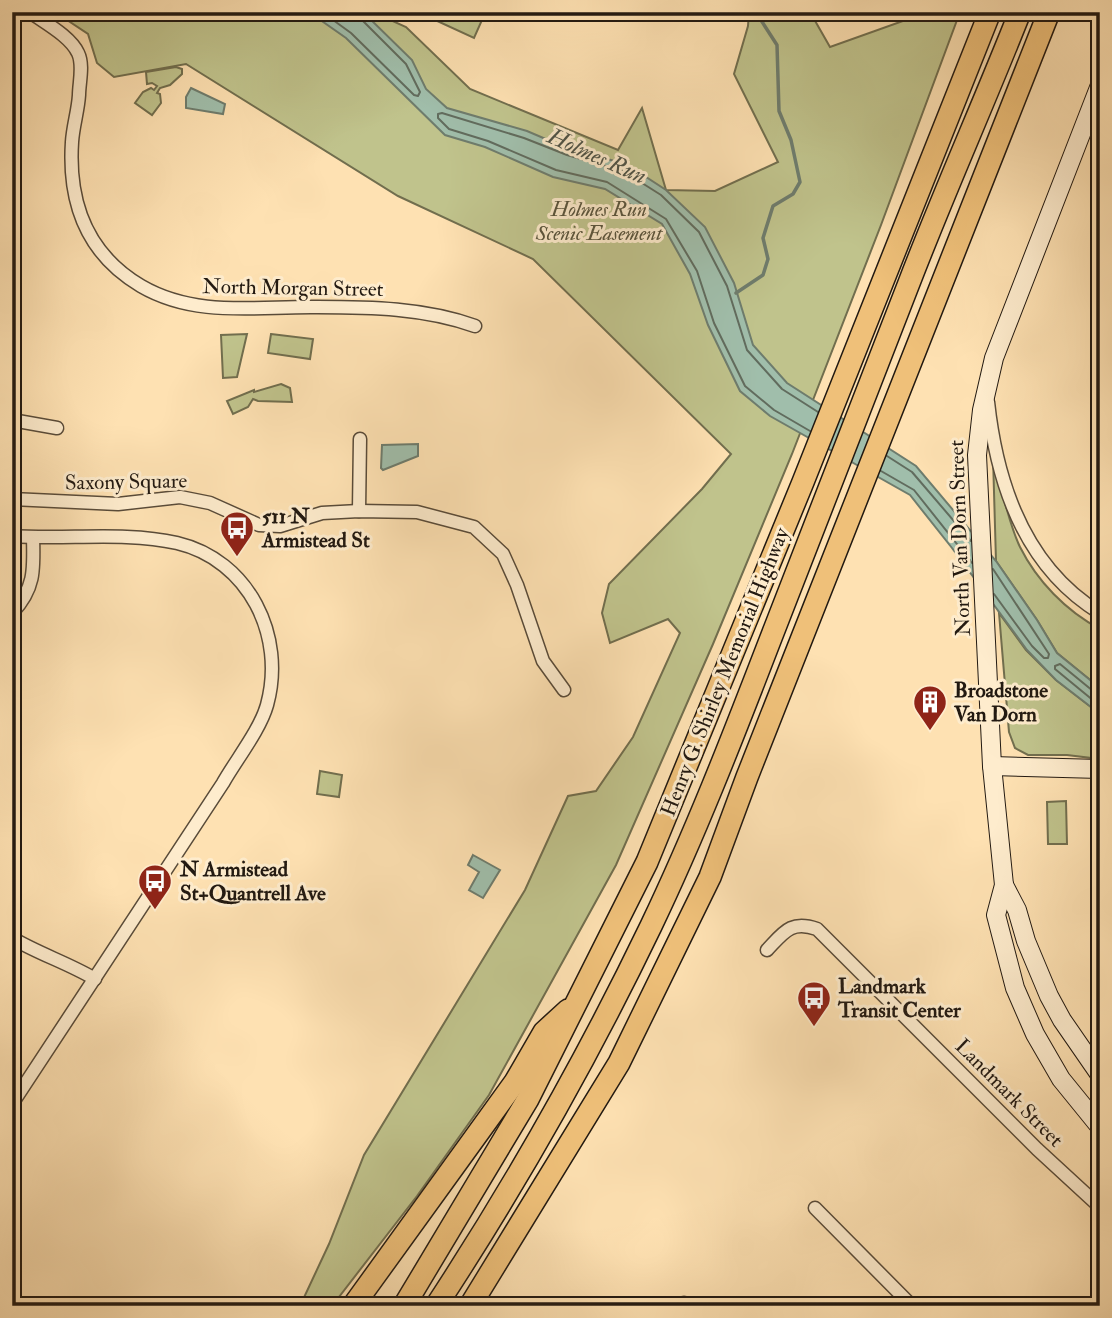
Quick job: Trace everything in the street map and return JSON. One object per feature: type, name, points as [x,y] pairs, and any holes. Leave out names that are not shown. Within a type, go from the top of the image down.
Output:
[{"type":"highway","name":"Henry G. Shirley Memorial Highway","points":[[404,1306],[521,1111],[580,999],[646,862],[803,482],[990,12]]},
{"type":"highway","points":[[436,1306],[476,1246],[600,1027],[694,830],[831,489],[910,279],[1020,12]]},
{"type":"highway","points":[[470,1306],[625,1052],[710,877],[1049,12]]},
{"type":"highway","points":[[353,1306],[514,1082],[544,1032],[580,999]]},
{"type":"highway","points":[[485,1306],[598,1098]]},
{"type":"main road","name":"North Van Dorn Street","points":[[1100,85],[1002,337],[986,385],[977,454],[992,766],[1004,885],[996,915],[1019,997],[1044,1052],[1061,1079],[1100,1127]]},
{"type":"main road","points":[[992,766],[1100,769]]},
{"type":"main road","name":"North Van Dorn Street","points":[[1004,885],[1017,910],[1026,941],[1049,996],[1068,1030],[1100,1075]]},
{"type":"street","name":"North Morgan Street","points":[[30,12],[69,42],[79,54],[79,103],[72,140],[74,189],[86,229],[100,253],[112,266],[139,285],[166,299],[195,306],[236,309],[389,309],[433,315],[475,326]]},
{"type":"street","points":[[986,385],[1007,494],[1030,545],[1073,595],[1100,613]]},
{"type":"street","points":[[12,421],[57,428]]},
{"type":"street","points":[[359,511],[360,439]]},
{"type":"street","name":"Saxony Square","points":[[12,499],[118,504],[180,497],[210,503],[259,526],[280,526],[322,513],[359,511],[417,512],[474,527],[503,554],[517,585],[543,661],[564,690]]},
{"type":"street","points":[[12,536],[151,540],[177,543],[201,550],[236,576],[253,597],[264,621],[273,655],[272,680],[266,708],[255,729],[223,783],[12,1104]]},
{"type":"street","points":[[12,613],[22,603],[34,576],[33,538]]},
{"type":"street","name":"Landmark Street","points":[[767,950],[786,930],[803,924],[817,929],[1037,1149],[1100,1207]]},
{"type":"street","points":[[12,938],[29,949],[75,967],[95,979]]},
{"type":"street","points":[[815,1208],[912,1306]]},
{"type":"green space","name":"Holmes Run Scenic Easement","points":[[55,12],[373,12],[406,27],[470,89],[618,150],[642,108],[666,190],[715,191],[778,162],[734,74],[748,26],[749,12],[810,12],[830,47],[917,16],[918,12],[960,12],[792,454],[713,644],[616,865],[489,1095],[417,1196],[332,1306],[300,1306],[329,1244],[364,1155],[525,890],[568,796],[596,791],[633,737],[680,633],[668,619],[610,643],[602,613],[609,584],[702,489],[731,454],[533,259],[398,196],[186,64],[114,77],[97,63],[88,34]]},
{"type":"green space","points":[[439,12],[465,12],[482,20],[474,38],[435,20]]},
{"type":"green space","points":[[176,67],[182,69],[182,74],[170,85],[160,88],[157,93],[160,94],[161,103],[152,115],[135,103],[143,92],[151,88],[154,90],[157,86],[147,84],[146,72]]},
{"type":"green space","points":[[247,334],[237,377],[223,378],[221,335]]},
{"type":"green space","points":[[271,334],[313,339],[310,359],[268,353]]},
{"type":"green space","points":[[281,384],[290,388],[292,402],[253,399],[248,407],[233,414],[227,401],[254,390]]},
{"type":"green space","points":[[993,457],[1012,527],[1027,560],[1064,604],[1100,629],[1100,688],[1057,653],[996,561]]},
{"type":"green space","points":[[999,613],[1026,650],[1056,680],[1100,714],[1100,759],[1067,755],[1028,755],[1015,748],[1009,732]]},
{"type":"green space","points":[[320,771],[342,775],[339,797],[317,794]]},
{"type":"green space","points":[[1066,801],[1067,844],[1048,844],[1047,802]]},
{"type":"water","points":[[309,12],[363,12],[412,60],[426,89],[447,108],[527,131],[569,149],[626,164],[666,190],[705,227],[734,283],[753,345],[787,383],[916,466],[996,561],[1057,653],[1100,688],[1100,714],[1056,680],[1027,650],[910,495],[770,416],[740,391],[708,325],[690,274],[662,224],[605,189],[553,177],[485,147],[445,135],[346,38]]},
{"type":"water","points":[[191,88],[225,104],[223,114],[186,108],[186,97]]},
{"type":"water","points":[[418,444],[418,456],[383,470],[381,468],[382,445]]},
{"type":"water","points":[[473,855],[500,870],[483,898],[469,890],[479,872],[468,865]]},
{"type":"waterway","points":[[736,293],[763,275],[768,259],[763,238],[773,206],[793,194],[800,182],[791,140],[779,111],[777,45],[759,17],[759,12]]},
{"type":"place","name":"511 N Armistead St","points":[[237,558]]},
{"type":"place","name":"Broadstone Van Dorn","points":[[930,732]]},
{"type":"place","name":"N Armistead St+Quantrell Ave","points":[[155,911]]},
{"type":"place","name":"Landmark Transit Center","points":[[814,1028]]},
{"type":"water label","name":"Holmes Run","points":[[597,156]]}]
